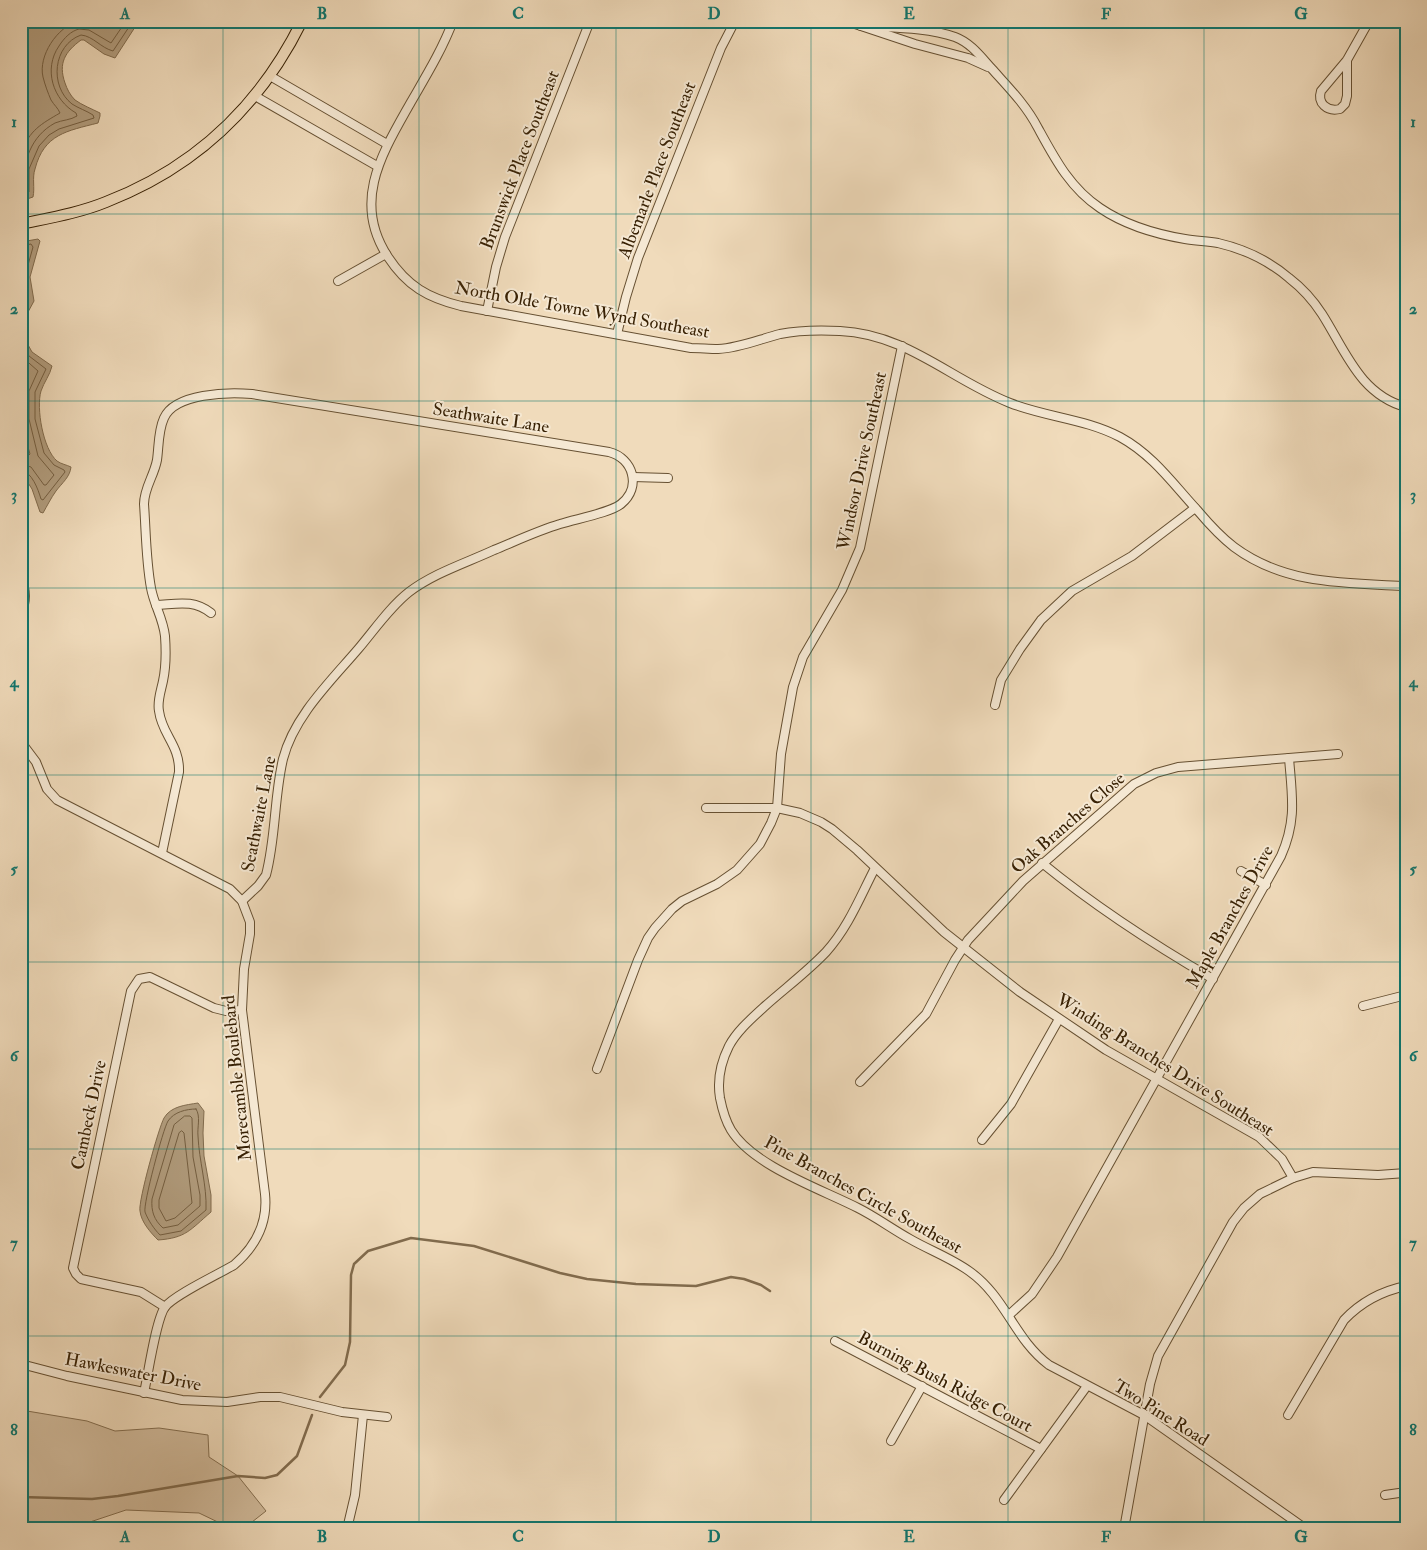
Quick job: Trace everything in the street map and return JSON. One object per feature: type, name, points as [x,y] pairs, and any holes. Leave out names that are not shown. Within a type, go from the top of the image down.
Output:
[{"type":"main road","points":[[21,224],[68,214],[105,203],[162,175],[208,145],[255,96],[270,76],[302,21]]},
{"type":"street","name":"North Olde Towne Wynd Southeast","points":[[453,21],[433,64],[387,144],[377,166],[372,192],[371,206],[375,229],[386,254],[402,275],[422,292],[444,302],[487,311],[683,346],[719,349],[782,334],[830,330],[869,335],[902,346],[963,380],[1008,402],[1096,427],[1120,437],[1154,462],[1222,537],[1260,563],[1279,572],[1324,582],[1406,586]]},
{"type":"street","name":"Brunswick Place Southeast","points":[[487,311],[505,237],[590,21]]},
{"type":"street","name":"Albemarle Place Southeast","points":[[618,334],[626,297],[638,258],[721,48],[735,21]]},
{"type":"street","points":[[846,21],[915,44],[968,58],[992,69]]},
{"type":"street","points":[[1347,60],[1346,100],[1340,109],[1328,109],[1320,98],[1321,91],[1347,60],[1370,21]]},
{"type":"street","points":[[861,26],[914,30],[955,38],[970,46],[1010,88],[1025,107],[1067,178],[1093,203],[1117,218],[1137,227],[1173,237],[1229,246],[1252,255],[1276,268],[1311,299],[1322,314],[1347,359],[1365,382],[1387,400],[1406,407]]},
{"type":"street","points":[[270,76],[387,144]]},
{"type":"street","points":[[255,96],[377,166]]},
{"type":"street","points":[[338,281],[386,254]]},
{"type":"street","name":"Windsor Drive Southeast","points":[[597,1069],[638,960],[655,928],[682,901],[728,877],[746,863],[760,844],[771,823],[776,808],[781,754],[793,686],[806,651],[846,583],[860,548],[902,346]]},
{"type":"street","name":"Seathwaite Lane","points":[[162,853],[179,772],[179,763],[175,746],[161,720],[159,711],[158,703],[164,674],[165,647],[163,625],[151,587],[144,497],[156,462],[164,417],[175,404],[191,398],[232,393],[252,394],[609,452],[622,457],[628,463],[633,477],[630,491],[623,503],[534,533],[445,571],[409,592],[387,614],[313,703],[290,739],[283,758],[280,774],[266,875],[258,886],[242,901]]},
{"type":"street","points":[[633,477],[668,478]]},
{"type":"street","points":[[994,705],[1001,680],[1041,620],[1072,591],[1132,556],[1195,508]]},
{"type":"street","points":[[21,577],[25,594],[25,602],[21,613]]},
{"type":"street","points":[[156,605],[191,603],[211,612]]},
{"type":"street","points":[[21,742],[36,762],[47,789],[57,800],[230,889],[242,901]]},
{"type":"street","name":"Oak Branches Close","points":[[860,1082],[926,1014],[963,947],[976,930],[1042,863],[1121,795],[1144,778],[1166,769],[1178,767],[1338,754]]},
{"type":"street","name":"Maple Branches Drive","points":[[1156,1079],[1282,856],[1291,832],[1293,808],[1289,758]]},
{"type":"street","name":"Winding Branches Drive Southeast","points":[[706,808],[776,808],[800,813],[821,822],[843,838],[924,914],[963,947],[1059,1019],[1156,1079],[1259,1137],[1282,1159],[1292,1178]]},
{"type":"street","points":[[1042,863],[1114,919],[1162,950],[1213,979]]},
{"type":"street","name":"Pine Branches Circle Southeast","points":[[875,868],[839,936],[825,953],[751,1019],[734,1038],[726,1053],[719,1082],[722,1106],[731,1130],[742,1144],[757,1156],[804,1182],[860,1209],[908,1238],[956,1263],[975,1275],[991,1289],[1009,1315]]},
{"type":"street","points":[[1240,871],[1266,885]]},
{"type":"street","name":"Morecamble Boulebard","points":[[165,1307],[178,1296],[242,1259],[254,1244],[265,1215],[265,1194],[242,1010],[244,969],[250,928],[248,914],[242,901]]},
{"type":"street","name":"Cambeck Drive","points":[[165,1307],[141,1292],[81,1279],[73,1268],[131,991],[139,979],[150,977],[214,1008],[226,1011],[242,1010]]},
{"type":"street","points":[[1363,1006],[1406,995]]},
{"type":"street","points":[[982,1140],[1018,1092],[1059,1019]]},
{"type":"street","points":[[1009,1315],[1032,1294],[1048,1271],[1156,1079]]},
{"type":"street","points":[[1124,1529],[1150,1384],[1158,1356],[1233,1222],[1244,1208],[1260,1194],[1292,1178],[1313,1172],[1378,1175],[1406,1173]]},
{"type":"street","points":[[1288,1416],[1344,1320],[1356,1307],[1391,1289],[1406,1286]]},
{"type":"street","points":[[144,1392],[160,1320],[165,1307]]},
{"type":"street","name":"Two Pine Road","points":[[1009,1315],[1027,1344],[1040,1359],[1144,1415],[1306,1529]]},
{"type":"street","name":"Burning Bush Ridge Court","points":[[835,1341],[1041,1449]]},
{"type":"street","name":"Hawkeswater Drive","points":[[21,1364],[67,1376],[182,1400],[217,1402],[260,1397],[280,1397],[333,1410],[387,1417]]},
{"type":"street","points":[[891,1441],[922,1386]]},
{"type":"street","points":[[1004,1500],[1088,1386]]},
{"type":"street","points":[[347,1529],[354,1495],[363,1415]]},
{"type":"street","points":[[1385,1495],[1406,1492]]},
{"type":"shaded area","points":[[21,1410],[87,1421],[115,1431],[159,1428],[208,1435],[209,1457],[238,1476],[266,1511],[247,1526],[224,1525],[199,1513],[126,1510],[69,1529],[21,1529]]},
{"type":"water","points":[[21,21],[139,21],[115,58],[104,54],[84,40],[81,40],[64,58],[63,76],[70,94],[75,100],[100,113],[98,123],[58,136],[44,148],[35,169],[33,197],[21,201]]},
{"type":"water","points":[[38,239],[40,241],[30,277],[34,301],[28,312],[23,333],[32,352],[52,366],[41,391],[39,407],[42,428],[44,438],[52,455],[57,461],[71,467],[67,477],[43,513],[40,512],[32,489],[21,472],[21,242]]},
{"type":"water","points":[[198,1103],[204,1111],[204,1156],[211,1195],[211,1212],[182,1235],[158,1240],[144,1223],[140,1205],[161,1124],[171,1111],[179,1107]]},
{"type":"waterway","points":[[320,1397],[345,1365],[350,1342],[351,1275],[354,1264],[368,1251],[411,1238],[474,1246],[560,1273],[587,1279],[636,1284],[696,1286],[731,1277],[761,1285],[770,1291]]},
{"type":"waterway","points":[[21,1497],[92,1499],[238,1476],[265,1478],[277,1475],[297,1456],[312,1415]]}]
